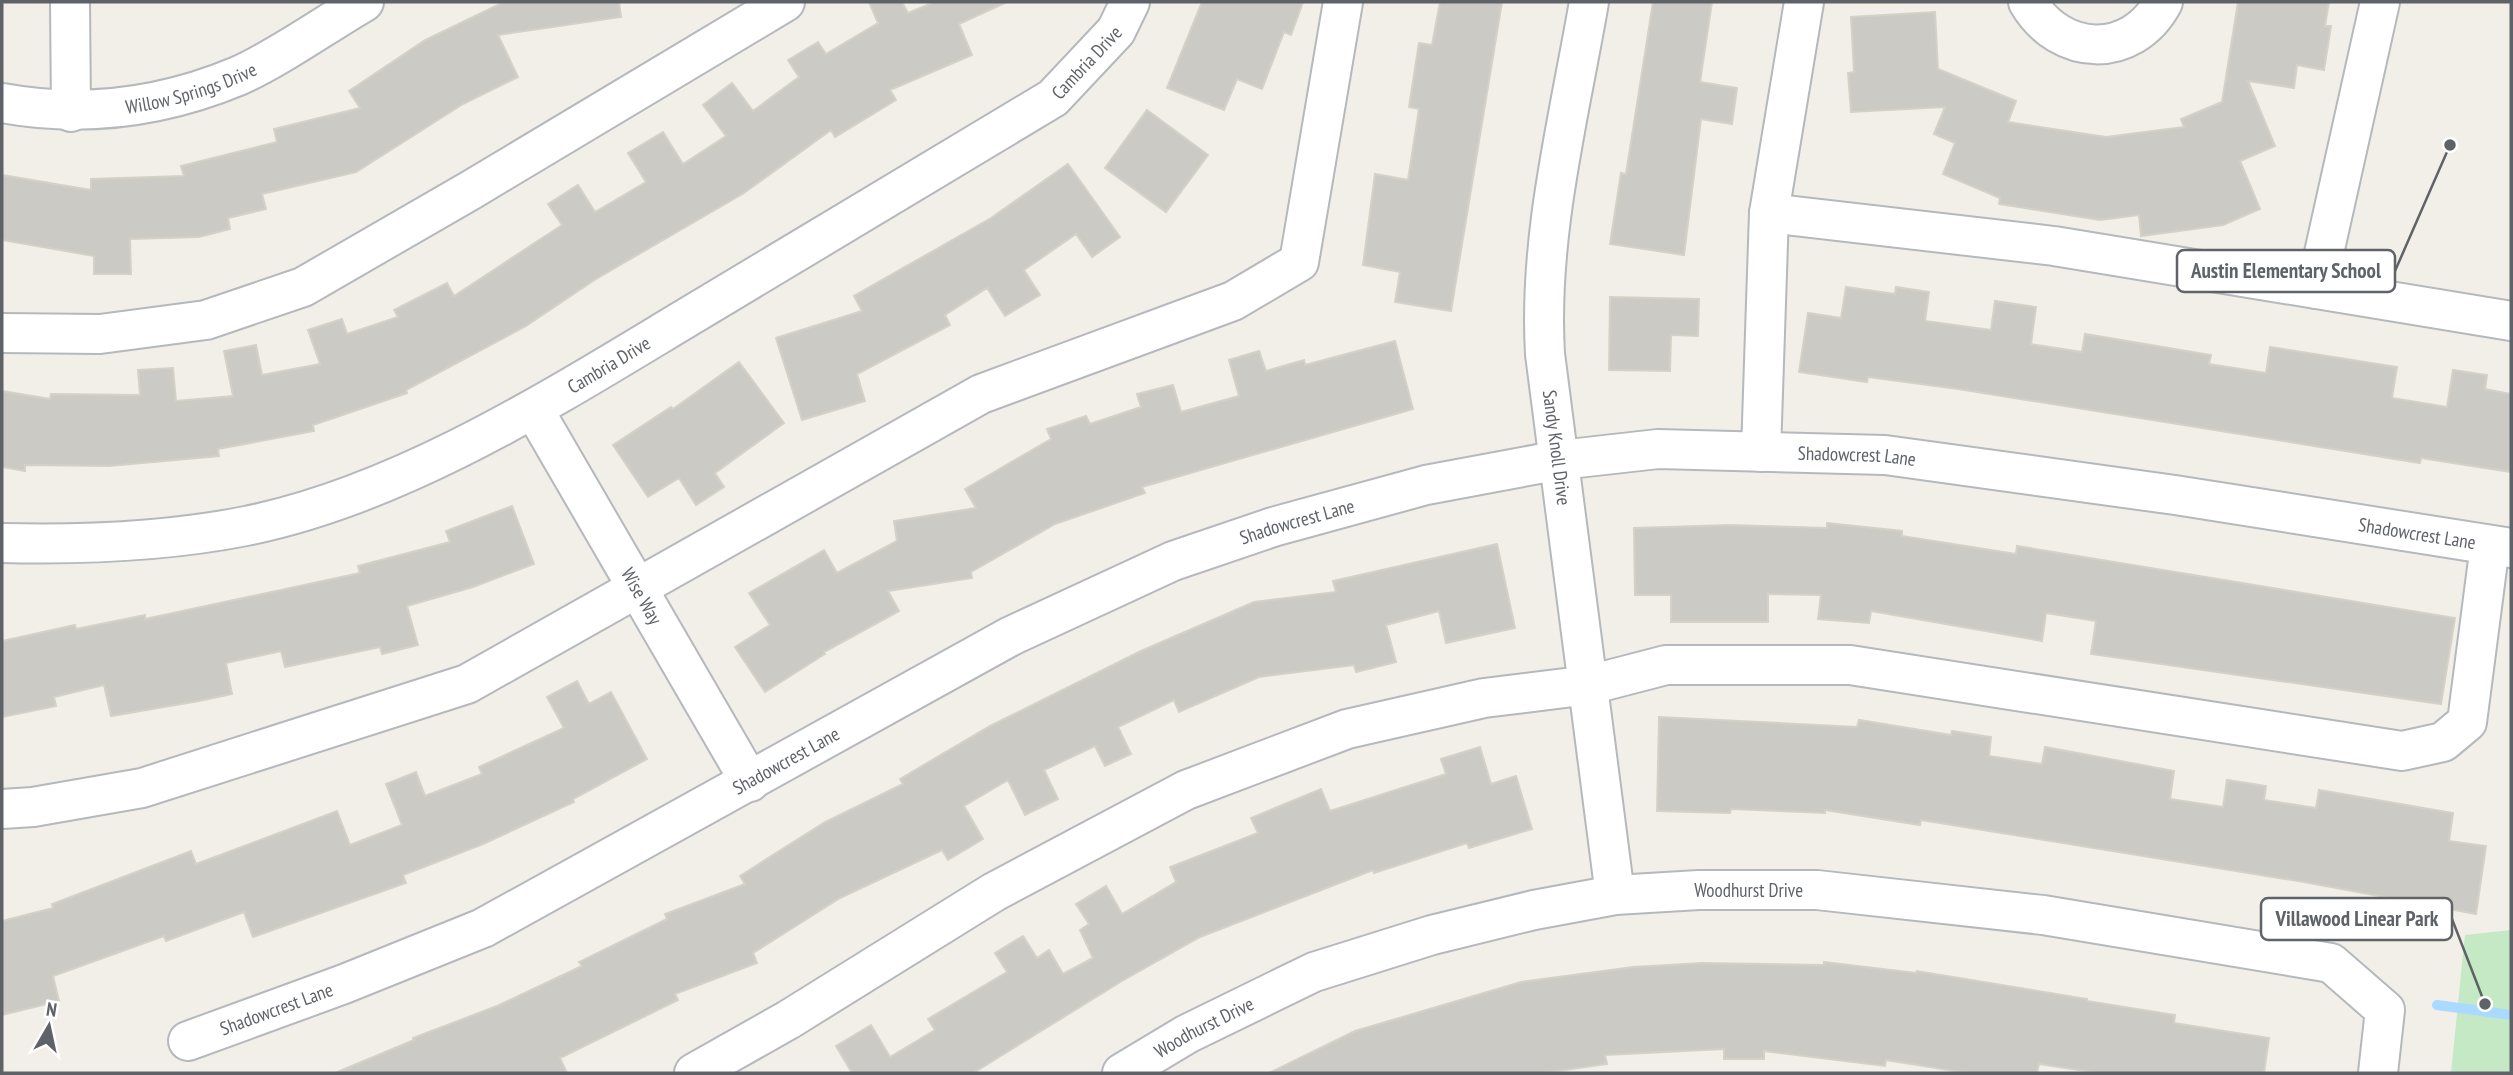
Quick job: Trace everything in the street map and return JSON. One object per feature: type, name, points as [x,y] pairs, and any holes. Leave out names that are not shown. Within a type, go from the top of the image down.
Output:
[{"type":"street","points":[[70,2],[71,112]]},
{"type":"street","points":[[2,333],[100,334],[206,320],[303,287],[785,2]]},
{"type":"street","name":"Cambria Drive","points":[[2,542],[76,544],[140,541],[247,526],[320,506],[416,468],[534,410],[1053,98],[1116,31],[1130,2]]},
{"type":"street","points":[[2,808],[33,807],[142,788],[467,684],[636,586],[981,394],[1233,301],[1299,262],[1343,2]]},
{"type":"street","name":"Sandy Knoll Drive","points":[[1589,2],[1546,252],[1542,300],[1545,354],[1615,895]]},
{"type":"street","points":[[1761,452],[1769,213],[1804,2]]},
{"type":"street","points":[[2028,2],[2036,16],[2051,30],[2070,40],[2091,45],[2112,43],[2131,36],[2146,26],[2164,2]]},
{"type":"street","points":[[2316,289],[2380,2]]},
{"type":"street","name":"Willow Springs Drive","points":[[2,103],[71,112],[143,106],[239,75],[348,6]]},
{"type":"street","points":[[1769,213],[2054,246],[2511,321]]},
{"type":"street","name":"Wise Way","points":[[534,410],[750,782]]},
{"type":"street","name":"Shadowcrest Lane","points":[[188,1041],[344,984],[483,928],[1011,636],[1173,561],[1273,527],[1426,485],[1560,460],[1658,449],[1885,455],[2175,495],[2501,547]]},
{"type":"street","points":[[694,1073],[788,1020],[994,892],[1186,790],[1347,729],[1484,698],[1589,685],[1666,665],[1850,665],[2402,751],[2442,742],[2467,722],[2501,547]]},
{"type":"street","name":"Woodhurst Drive","points":[[1122,1073],[1187,1034],[1314,972],[1432,935],[1534,909],[1615,895],[1699,890],[1817,890],[2043,915],[2332,963],[2385,1010],[2378,1073]]},
{"type":"green space","points":[[2511,930],[2511,1073],[2451,1073],[2465,935]]},
{"type":"building","points":[[504,2],[619,2],[621,17],[498,35],[518,77],[463,104],[356,172],[262,194],[266,209],[228,218],[230,229],[199,237],[130,239],[131,274],[94,274],[94,256],[2,240],[2,175],[91,190],[91,179],[184,176],[181,166],[277,142],[274,129],[360,108],[349,91],[425,40]]},
{"type":"building","points":[[869,2],[902,2],[908,13],[935,2],[1007,2],[959,24],[972,55],[890,90],[896,100],[835,137],[831,130],[744,193],[596,279],[526,326],[406,390],[407,393],[313,425],[314,431],[218,449],[219,456],[109,466],[25,465],[25,471],[2,467],[2,391],[50,399],[51,394],[140,395],[138,370],[173,368],[176,401],[233,396],[224,351],[256,345],[262,375],[320,364],[308,330],[342,319],[347,334],[398,317],[394,310],[447,283],[454,296],[562,225],[548,204],[578,185],[595,212],[646,182],[628,153],[663,132],[683,164],[726,136],[703,105],[732,83],[753,111],[799,77],[788,60],[818,42],[826,54],[878,23]]},
{"type":"building","points":[[1202,2],[1303,2],[1291,35],[1284,32],[1262,89],[1237,79],[1224,110],[1167,88]]},
{"type":"building","points":[[1440,2],[1502,2],[1451,311],[1395,302],[1400,272],[1363,265],[1375,174],[1408,180],[1419,109],[1409,107],[1419,43],[1432,45]]},
{"type":"building","points":[[1653,2],[1712,2],[1700,82],[1737,88],[1732,124],[1701,119],[1684,255],[1610,244],[1621,173],[1626,174]]},
{"type":"building","points":[[2238,2],[2329,2],[2325,26],[2331,26],[2324,70],[2297,65],[2294,88],[2248,81],[2275,146],[2240,161],[2260,209],[2223,225],[2141,236],[2139,215],[2100,220],[1999,204],[2000,198],[1943,174],[1955,143],[1934,134],[1945,107],[1851,112],[1848,73],[1854,72],[1851,17],[1935,12],[1938,69],[2016,101],[2008,122],[2106,137],[2184,127],[2181,119],[2222,102]]},
{"type":"building","points":[[1147,110],[1208,155],[1166,212],[1105,168]]},
{"type":"building","points":[[1068,164],[1120,237],[1092,257],[1076,234],[1024,270],[1040,295],[1005,316],[987,288],[945,315],[950,325],[857,374],[865,401],[802,420],[776,338],[862,311],[854,296],[991,218]]},
{"type":"building","points":[[1846,287],[1895,294],[1896,287],[1929,292],[1925,321],[1991,330],[1995,301],[2036,307],[2031,344],[2082,352],[2085,334],[2211,355],[2209,364],[2266,373],[2270,347],[2397,367],[2392,398],[2447,407],[2453,370],[2487,375],[2485,389],[2511,394],[2511,472],[2421,458],[2420,463],[1958,389],[1868,377],[1867,382],[1799,372],[1808,313],[1841,318]]},
{"type":"building","points":[[1610,297],[1699,299],[1698,336],[1671,335],[1670,371],[1609,370]]},
{"type":"building","points":[[1395,341],[1413,409],[1142,487],[1145,493],[1055,524],[971,572],[972,578],[888,591],[899,611],[824,652],[825,654],[765,692],[735,647],[770,625],[749,593],[824,550],[837,573],[897,541],[894,521],[976,508],[965,489],[1051,439],[1047,429],[1086,416],[1090,424],[1141,407],[1137,394],[1173,385],[1181,412],[1239,396],[1229,360],[1259,351],[1266,371],[1304,360],[1305,365]]},
{"type":"building","points":[[739,362],[784,423],[715,473],[724,487],[696,505],[679,478],[648,497],[613,445],[671,407],[673,409]]},
{"type":"building","points":[[512,506],[534,564],[473,587],[407,606],[418,645],[382,654],[380,647],[285,667],[281,651],[226,663],[232,694],[199,701],[111,716],[104,685],[54,697],[56,706],[2,717],[2,641],[75,625],[76,629],[145,615],[145,619],[360,573],[358,566],[450,542],[446,531]]},
{"type":"building","points":[[1827,523],[1902,531],[1902,536],[2016,554],[2017,546],[2455,618],[2441,704],[2091,654],[2096,621],[2046,613],[2042,641],[1871,611],[1869,623],[1818,619],[1821,595],[1768,594],[1768,622],[1671,622],[1671,595],[1635,595],[1634,528],[1730,525],[1827,528]]},
{"type":"building","points":[[1497,544],[1515,628],[1446,643],[1439,611],[1386,625],[1396,662],[1356,672],[1354,665],[1259,677],[1179,712],[1174,700],[1118,727],[1131,754],[1105,766],[1095,746],[1044,770],[1058,799],[1025,815],[1008,780],[964,806],[983,839],[948,860],[942,850],[840,898],[753,953],[757,963],[675,994],[678,1000],[560,1058],[567,1073],[335,1073],[414,1040],[413,1038],[497,1006],[582,966],[579,962],[667,919],[665,914],[745,884],[740,876],[825,822],[903,784],[900,779],[990,726],[1141,651],[1254,602],[1336,592],[1333,581]]},
{"type":"building","points":[[577,681],[589,704],[611,692],[647,759],[573,799],[574,802],[483,844],[403,875],[406,883],[253,937],[244,912],[166,941],[164,936],[53,976],[59,1001],[2,1015],[2,921],[53,908],[52,904],[191,851],[196,864],[337,811],[350,845],[402,825],[386,784],[416,772],[425,796],[482,774],[479,767],[564,728],[547,697]]},
{"type":"building","points":[[1659,717],[1857,727],[1859,720],[1951,735],[1952,731],[1991,737],[1989,756],[2042,764],[2045,747],[2174,771],[2170,799],[2223,807],[2227,780],[2266,786],[2264,800],[2316,808],[2319,790],[2453,813],[2449,841],[2486,846],[2476,914],[2304,882],[1921,820],[1920,825],[1825,810],[1825,813],[1731,809],[1730,813],[1657,811]]},
{"type":"building","points":[[1480,747],[1491,784],[1516,776],[1532,829],[1469,848],[1467,843],[1374,873],[1373,870],[1200,937],[1122,981],[973,1073],[852,1073],[836,1046],[871,1025],[890,1057],[935,1030],[928,1019],[1007,972],[995,953],[1023,936],[1037,958],[1049,950],[1063,974],[1093,958],[1080,930],[1089,924],[1076,904],[1106,886],[1122,914],[1176,882],[1170,867],[1258,833],[1251,818],[1321,789],[1330,811],[1446,774],[1441,759]]},
{"type":"building","points":[[1824,962],[1917,971],[2087,999],[2175,1015],[2174,1023],[2269,1038],[2264,1073],[2098,1073],[2039,1064],[2037,1073],[1967,1073],[1886,1060],[1885,1066],[1764,1051],[1764,1059],[1724,1059],[1724,1049],[1605,1055],[1607,1064],[1544,1073],[1269,1073],[1355,1031],[1521,982],[1633,967],[1702,963],[1824,965]]},
{"type":"waterway","points":[[2437,1005],[2511,1015]]},
{"type":"place","name":"Austin Elementary School","points":[[2450,145]]},
{"type":"place","name":"Villawood Linear Park","points":[[2485,1004]]}]
